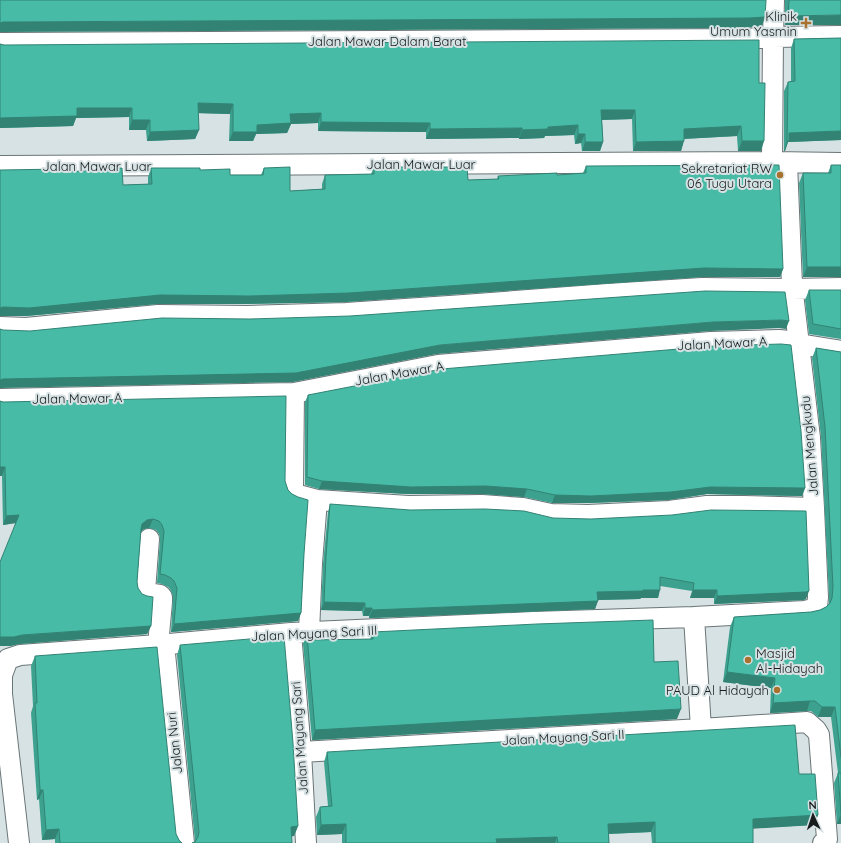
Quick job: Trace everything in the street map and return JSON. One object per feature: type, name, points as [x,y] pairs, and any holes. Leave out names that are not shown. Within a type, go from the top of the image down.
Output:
[{"type":"street","name":"Jalan Mengkudu","points":[[694,617],[805,611],[817,607],[818,598],[810,438],[780,162],[773,37],[774,0]]},
{"type":"street","name":"Jalan Mawar Dalam Barat","points":[[0,43],[738,39],[841,36]]},
{"type":"street","name":"Jalan Mawar Luar","points":[[0,166],[780,162],[841,163]]},
{"type":"street","points":[[0,327],[26,328],[158,315],[247,316],[346,313],[464,306],[702,288],[841,288]]},
{"type":"street","name":"Jalan Mawar A","points":[[0,399],[294,393],[438,365],[711,342],[779,340],[841,351]]},
{"type":"street","points":[[294,393],[293,489],[298,495],[317,500],[408,506],[482,505],[523,508],[552,514],[588,516],[669,511],[707,506],[814,508]]},
{"type":"street","name":"Jalan Mayang Sari","points":[[306,843],[300,752],[300,633],[312,563],[317,500]]},
{"type":"street","name":"Jalan Nuri","points":[[148,539],[145,591],[146,593],[160,595],[162,597],[161,644],[184,843]]},
{"type":"street","points":[[694,617],[701,729]]},
{"type":"street","name":"Jalan Mayang Sari III","points":[[19,843],[2,694],[2,675],[8,659],[20,655],[300,633],[525,622],[694,617]]},
{"type":"street","name":"Jalan Mayang Sari II","points":[[300,752],[807,722],[819,735],[827,839],[823,843]]},
{"type":"building","points":[[0,0],[766,0],[765,17],[749,18],[0,23]]},
{"type":"building","points":[[789,0],[841,0],[841,15],[788,16]]},
{"type":"building","points":[[841,38],[841,131],[789,133],[789,141],[787,141],[788,82],[795,81],[794,39]]},
{"type":"building","points":[[759,40],[759,83],[765,83],[764,141],[742,141],[741,126],[684,129],[684,141],[636,142],[635,110],[601,110],[603,142],[585,142],[585,134],[578,134],[578,125],[548,127],[548,129],[522,130],[522,128],[430,129],[430,123],[321,122],[321,113],[290,114],[291,123],[257,125],[257,132],[233,132],[233,104],[198,103],[199,130],[150,132],[150,120],[132,120],[132,108],[77,108],[77,116],[0,118],[0,44]]},
{"type":"building","points":[[779,165],[783,269],[704,268],[349,293],[250,296],[160,295],[29,308],[0,308],[0,170],[63,169],[63,172],[98,170],[98,168],[122,168],[123,185],[152,184],[151,168],[200,168],[200,170],[230,169],[230,175],[263,175],[264,168],[290,167],[290,191],[325,189],[325,175],[374,174],[374,167],[467,167],[468,180],[499,179],[498,176],[586,173],[586,166]]},
{"type":"building","points":[[831,165],[841,165],[841,267],[807,267],[803,173],[831,173]]},
{"type":"building","points":[[809,290],[841,290],[841,329],[813,324]]},
{"type":"building","points":[[705,291],[785,292],[789,321],[713,322],[440,345],[296,373],[0,380],[0,329],[30,331],[162,318],[250,319],[350,316]]},
{"type":"building","points":[[791,345],[801,431],[805,488],[710,487],[671,492],[591,496],[555,495],[527,489],[486,486],[411,487],[322,481],[307,477],[308,395],[442,369],[714,346]]},
{"type":"building","points":[[816,348],[841,352],[841,757],[835,707],[822,707],[815,701],[773,703],[775,678],[727,672],[734,617],[811,612],[826,607],[832,598],[833,587],[825,427]]},
{"type":"building","points":[[286,396],[285,481],[288,490],[292,494],[308,500],[301,613],[174,624],[177,588],[171,578],[160,574],[164,531],[159,521],[153,519],[147,520],[142,524],[137,582],[138,588],[142,594],[153,597],[151,626],[0,637],[0,562],[19,515],[6,516],[5,467],[0,467],[0,401]]},
{"type":"building","points":[[330,504],[410,510],[485,509],[524,511],[553,518],[591,519],[672,515],[711,510],[806,511],[809,591],[717,596],[717,590],[693,590],[694,583],[660,577],[660,590],[597,592],[598,601],[372,610],[372,608],[365,608],[365,603],[324,602]]},
{"type":"building","points":[[653,620],[654,662],[678,661],[681,709],[315,730],[307,635],[308,634],[308,640],[373,639],[373,632]]},
{"type":"building","points":[[284,636],[298,826],[291,827],[292,843],[192,843],[195,842],[199,832],[180,645]]},
{"type":"building","points":[[157,647],[176,834],[182,843],[60,843],[59,829],[46,830],[43,790],[40,790],[35,703],[37,703],[35,656]]},
{"type":"building","points":[[795,725],[799,774],[815,774],[818,815],[753,819],[753,843],[655,843],[655,822],[608,824],[609,843],[558,843],[557,837],[496,839],[497,843],[346,843],[346,824],[321,825],[320,807],[332,806],[327,752]]},
{"type":"building","points":[[838,773],[841,773],[841,814]]},
{"type":"place","name":"Klinik Umum Yasmin","points":[[806,23]]},
{"type":"place","name":"Sekretariat RW 06 Tugu Utara","points":[[780,175]]},
{"type":"place","name":"Masjid Al-Hidayah","points":[[748,660]]},
{"type":"place","name":"PAUD Al Hidayah","points":[[777,690]]}]
